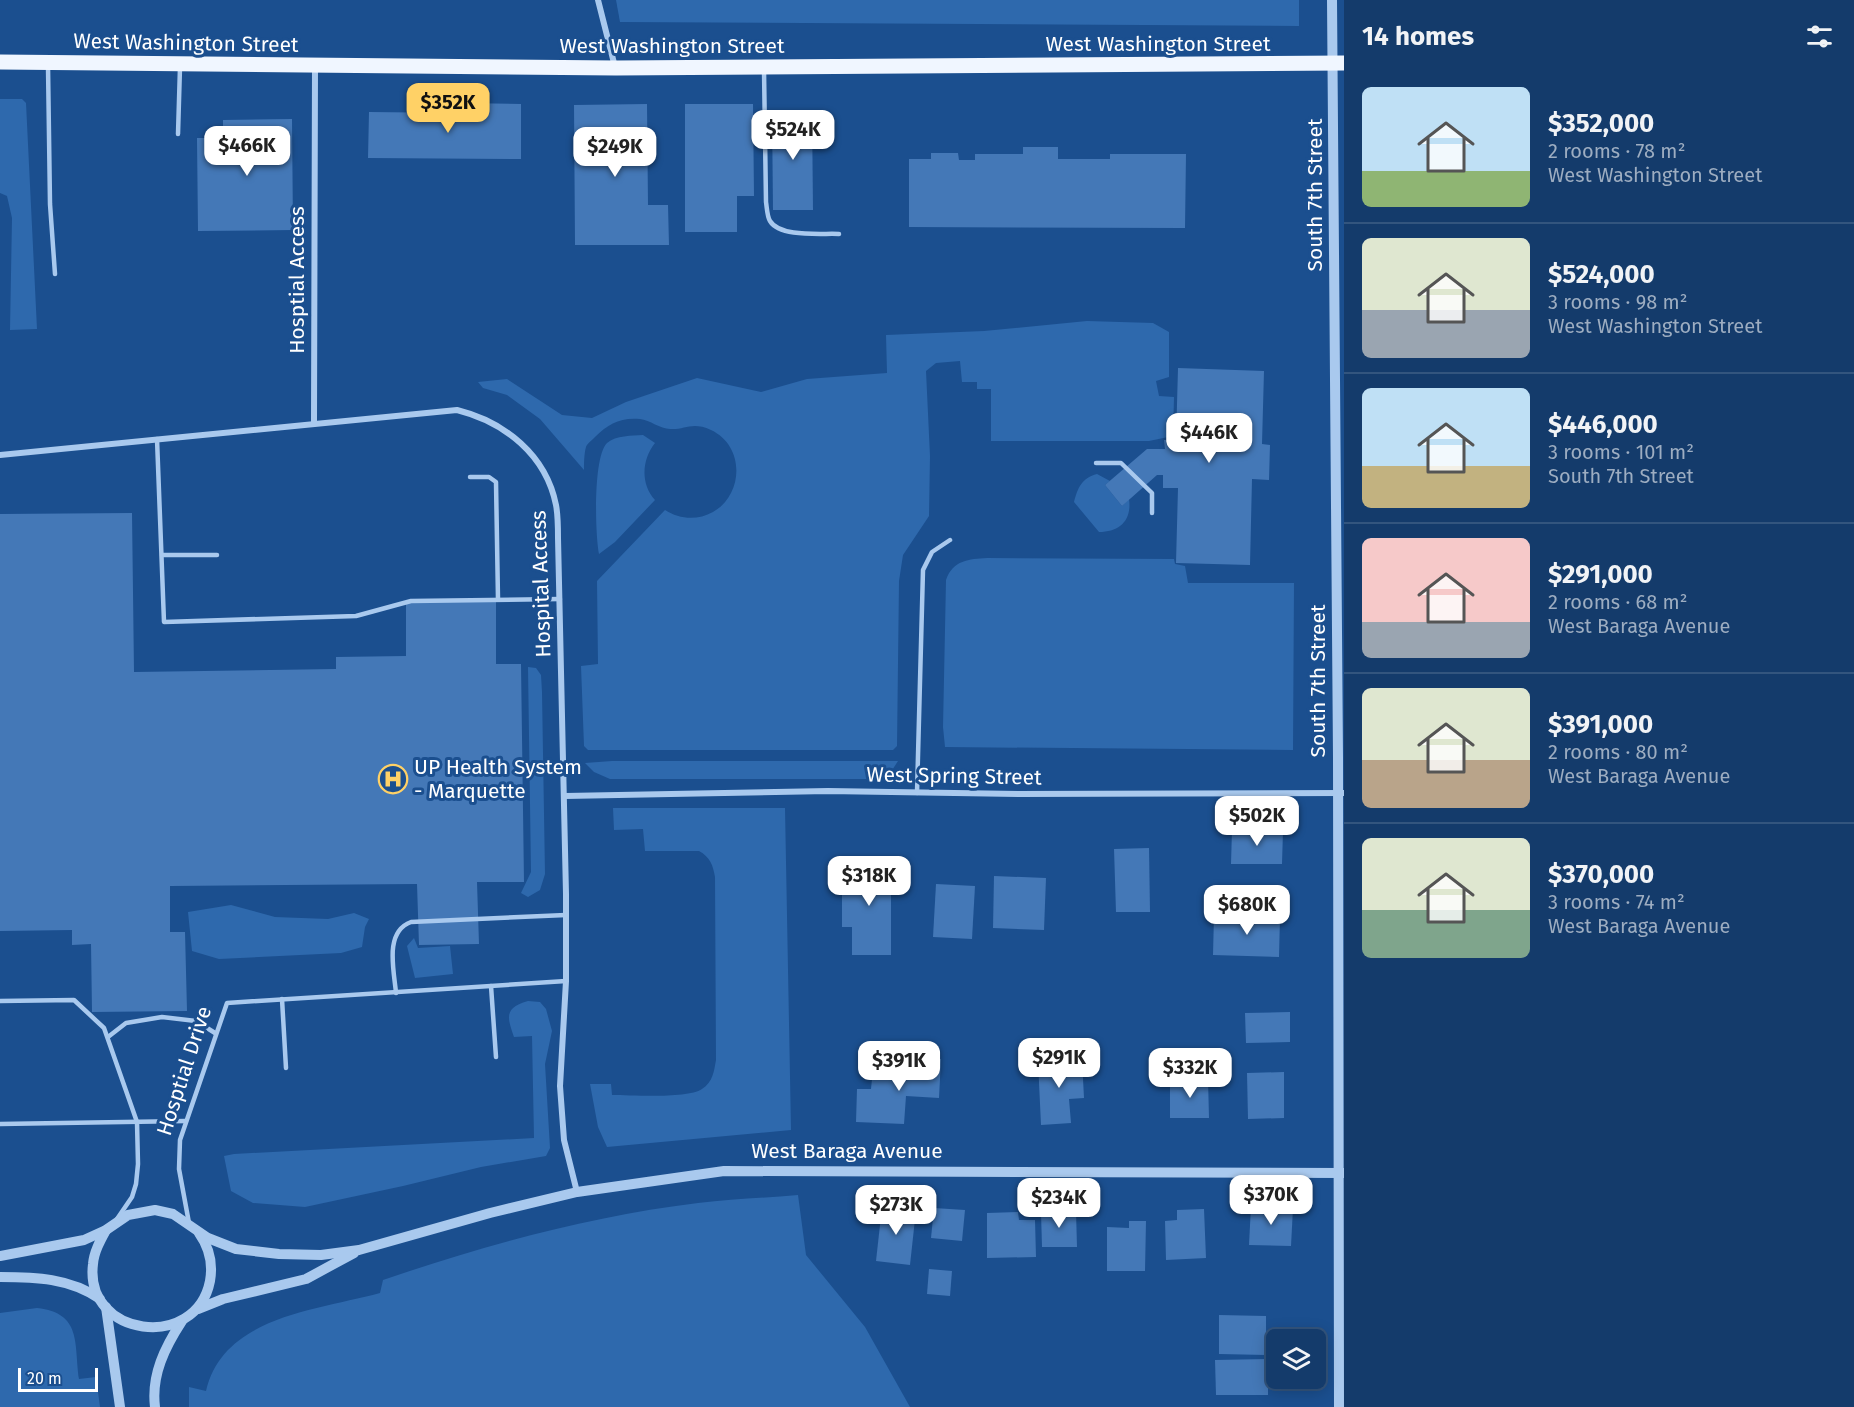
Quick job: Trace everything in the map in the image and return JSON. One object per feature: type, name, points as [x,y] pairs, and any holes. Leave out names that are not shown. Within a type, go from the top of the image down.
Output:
[{"type":"main road","name":"West Washington Street","points":[[0,62],[616,68],[1339,63]]},
{"type":"street","points":[[598,0],[616,68]]},
{"type":"street","name":"South 7th Street","points":[[1332,0],[1339,63],[1341,793],[1339,1407]]},
{"type":"street","name":"Hosptial Access","points":[[314,423],[315,65]]},
{"type":"street","name":"Hospital Access","points":[[0,455],[457,410],[478,415],[499,425],[514,436],[542,469],[556,506],[565,796],[566,915],[566,981],[560,1086],[564,1140],[577,1192]]},
{"type":"street","name":"West Spring Street","points":[[565,796],[828,791],[1341,793]]},
{"type":"street","name":"West Baraga Avenue","points":[[192,1225],[222,1244],[246,1250],[293,1255],[359,1250],[490,1213],[577,1192],[702,1174],[780,1170],[1341,1173]]},
{"type":"street","points":[[0,1256],[84,1239],[137,1212],[155,1210],[173,1214],[192,1225]]},
{"type":"street","name":"Hosptial Drive","points":[[192,1225],[206,1244],[211,1268],[207,1290],[195,1310]]},
{"type":"street","name":"Hosptial Drive","points":[[110,1227],[97,1247],[93,1265],[94,1283],[104,1304],[120,1407]]},
{"type":"street","name":"West Baraga Avenue","points":[[195,1310],[224,1299],[306,1278],[359,1250]]},
{"type":"street","points":[[0,1277],[41,1278],[69,1283],[104,1304],[117,1318],[138,1327],[162,1327],[183,1320]]},
{"type":"street","points":[[155,1407],[154,1388],[157,1371],[165,1350],[183,1320],[195,1310]]},
{"type":"lane","points":[[48,63],[50,204],[55,274]]},
{"type":"lane","points":[[178,134],[180,64]]},
{"type":"lane","points":[[764,67],[766,202],[771,222],[776,228],[795,233],[839,234]]},
{"type":"lane","points":[[157,439],[164,621],[356,616],[411,601],[560,599]]},
{"type":"lane","points":[[1096,463],[1121,463],[1152,493],[1152,513]]},
{"type":"lane","points":[[470,477],[489,477],[496,482],[498,599]]},
{"type":"lane","points":[[917,793],[923,570],[932,552],[950,540]]},
{"type":"lane","points":[[162,555],[217,555]]},
{"type":"lane","points":[[396,993],[393,947],[395,936],[401,926],[411,922],[566,915]]},
{"type":"lane","points":[[286,1068],[282,999],[566,981]]},
{"type":"lane","points":[[491,986],[496,1057]]},
{"type":"lane","name":"Hosptial Drive","points":[[192,1225],[178,1151],[215,1033],[227,1003],[282,999]]},
{"type":"lane","name":"Hosptial Drive","points":[[0,1001],[74,1000],[104,1028],[137,1122],[136,1184],[132,1197],[110,1227]]},
{"type":"lane","points":[[108,1037],[126,1023],[162,1017],[196,1021],[215,1033]]},
{"type":"lane","points":[[0,1124],[186,1121]]},
{"type":"shaded area","points":[[616,0],[1299,0],[1299,26],[620,22]]},
{"type":"shaded area","points":[[0,99],[22,99],[26,103],[37,329],[10,330],[12,218],[7,196],[0,193]]},
{"type":"shaded area","points":[[1087,321],[1153,323],[1169,332],[1169,377],[1156,381],[1159,396],[1174,397],[1173,436],[1149,441],[991,441],[991,389],[977,389],[977,382],[962,382],[960,361],[936,363],[926,371],[930,456],[929,516],[903,555],[899,581],[897,746],[893,750],[588,750],[584,746],[581,666],[598,664],[597,581],[665,510],[682,517],[694,518],[707,515],[723,504],[731,494],[735,482],[735,458],[722,437],[704,427],[666,429],[644,420],[627,419],[610,425],[587,445],[584,470],[540,419],[507,395],[483,388],[478,382],[507,379],[562,415],[592,418],[626,402],[697,378],[761,392],[807,379],[887,373],[886,335],[984,331]]},
{"type":"shaded area","points":[[643,435],[655,443],[647,456],[644,472],[647,487],[655,500],[615,542],[599,554],[596,496],[602,451],[607,443],[615,439]]},
{"type":"shaded area","points":[[1097,474],[1110,481],[1105,485],[1122,506],[1129,499],[1129,513],[1126,519],[1113,530],[1099,532],[1074,502],[1081,484]]},
{"type":"shaded area","points":[[987,558],[1174,559],[1175,564],[1185,566],[1188,583],[1294,583],[1293,750],[945,747],[943,727],[946,580],[953,568],[962,562]]},
{"type":"shaded area","points":[[528,667],[536,668],[541,675],[545,874],[540,890],[528,897],[521,893],[531,872]]},
{"type":"shaded area","points":[[612,761],[898,761],[889,775],[868,779],[610,779],[594,772],[585,763]]},
{"type":"shaded area","points":[[613,808],[785,808],[791,1130],[607,1147],[598,1127],[590,1084],[611,1084],[612,1095],[659,1096],[695,1092],[709,1083],[716,1060],[715,877],[712,865],[699,851],[645,851],[643,829],[614,830]]},
{"type":"shaded area","points":[[231,905],[275,917],[328,919],[354,913],[369,919],[365,927],[362,947],[341,953],[219,959],[192,951],[188,912]]},
{"type":"shaded area","points":[[414,938],[418,948],[450,946],[453,974],[415,978],[407,946]]},
{"type":"shaded area","points":[[528,1001],[540,1002],[546,1009],[552,1031],[545,1064],[550,1148],[546,1156],[481,1167],[305,1207],[253,1203],[231,1191],[224,1156],[234,1154],[534,1138],[532,1036],[514,1037],[509,1019],[511,1010]]},
{"type":"shaded area","points":[[798,1195],[806,1255],[865,1327],[910,1407],[189,1407],[189,1387],[206,1391],[216,1366],[232,1346],[252,1332],[276,1320],[302,1312],[380,1293],[383,1280],[460,1255],[578,1224],[698,1203]]},
{"type":"shaded area","points":[[37,1308],[52,1311],[69,1323],[75,1342],[79,1379],[96,1377],[100,1407],[0,1407],[0,1313]]},
{"type":"building","points":[[460,103],[521,104],[521,159],[368,158],[369,112],[460,113]]},
{"type":"building","points":[[647,104],[648,205],[668,205],[669,245],[575,245],[574,105]]},
{"type":"building","points":[[685,104],[753,104],[754,196],[737,196],[737,232],[685,232]]},
{"type":"building","points":[[812,112],[813,210],[773,210],[772,113]]},
{"type":"building","points":[[292,119],[293,230],[198,231],[197,138],[223,138],[223,120]]},
{"type":"building","points":[[1023,147],[1058,147],[1058,159],[1110,159],[1110,154],[1186,154],[1185,228],[909,227],[909,159],[931,159],[931,153],[958,153],[959,160],[975,160],[975,154],[1023,154]]},
{"type":"building","points":[[1178,368],[1264,371],[1262,444],[1270,445],[1269,480],[1252,479],[1250,565],[1176,563],[1178,488],[1163,488],[1163,475],[1157,475],[1122,506],[1105,485],[1147,449],[1165,449],[1164,440],[1176,440]]},
{"type":"building","points":[[132,513],[134,672],[336,669],[336,657],[406,656],[406,602],[496,601],[496,664],[521,664],[524,882],[477,882],[479,944],[419,945],[417,884],[170,886],[170,932],[185,932],[187,1011],[92,1012],[91,944],[72,945],[72,930],[0,931],[0,514]]},
{"type":"building","points":[[1232,830],[1283,831],[1282,864],[1231,864]]},
{"type":"building","points":[[1149,848],[1150,912],[1116,912],[1114,849]]},
{"type":"building","points":[[856,858],[891,858],[891,955],[852,955],[852,927],[842,927],[842,884],[856,884]]},
{"type":"building","points":[[994,876],[1046,878],[1044,930],[993,928]]},
{"type":"building","points":[[936,884],[975,886],[972,939],[933,937]]},
{"type":"building","points":[[1214,915],[1280,917],[1279,957],[1213,955]]},
{"type":"building","points":[[1290,1012],[1290,1042],[1246,1043],[1245,1013]]},
{"type":"building","points":[[902,1057],[941,1059],[939,1098],[906,1096],[904,1124],[856,1122],[857,1089],[871,1089],[872,1079],[901,1080]]},
{"type":"building","points":[[1082,1059],[1084,1098],[1069,1099],[1071,1123],[1041,1125],[1038,1061]]},
{"type":"building","points":[[1284,1072],[1284,1118],[1248,1119],[1247,1073]]},
{"type":"building","points":[[1186,1078],[1208,1078],[1209,1118],[1170,1118],[1170,1084],[1186,1084]]},
{"type":"building","points":[[1251,1206],[1293,1208],[1291,1246],[1249,1245]]},
{"type":"building","points":[[882,1207],[916,1210],[910,1265],[876,1261]]},
{"type":"building","points":[[934,1208],[965,1210],[962,1241],[931,1238]]},
{"type":"building","points":[[1204,1209],[1206,1258],[1166,1260],[1165,1221],[1177,1220],[1177,1210]]},
{"type":"building","points":[[1076,1211],[1077,1247],[1042,1247],[1041,1212]]},
{"type":"building","points":[[1018,1212],[1019,1220],[1035,1220],[1036,1257],[987,1258],[987,1213]]},
{"type":"building","points":[[1129,1221],[1146,1221],[1145,1271],[1107,1271],[1107,1227],[1129,1228]]},
{"type":"building","points":[[929,1269],[952,1271],[950,1296],[927,1294]]},
{"type":"building","points":[[1219,1315],[1266,1316],[1266,1355],[1219,1354]]},
{"type":"building","points":[[1266,1359],[1268,1395],[1216,1395],[1215,1360]]},
{"type":"place","name":"UP Health System - Marquette","points":[[393,779]]}]
